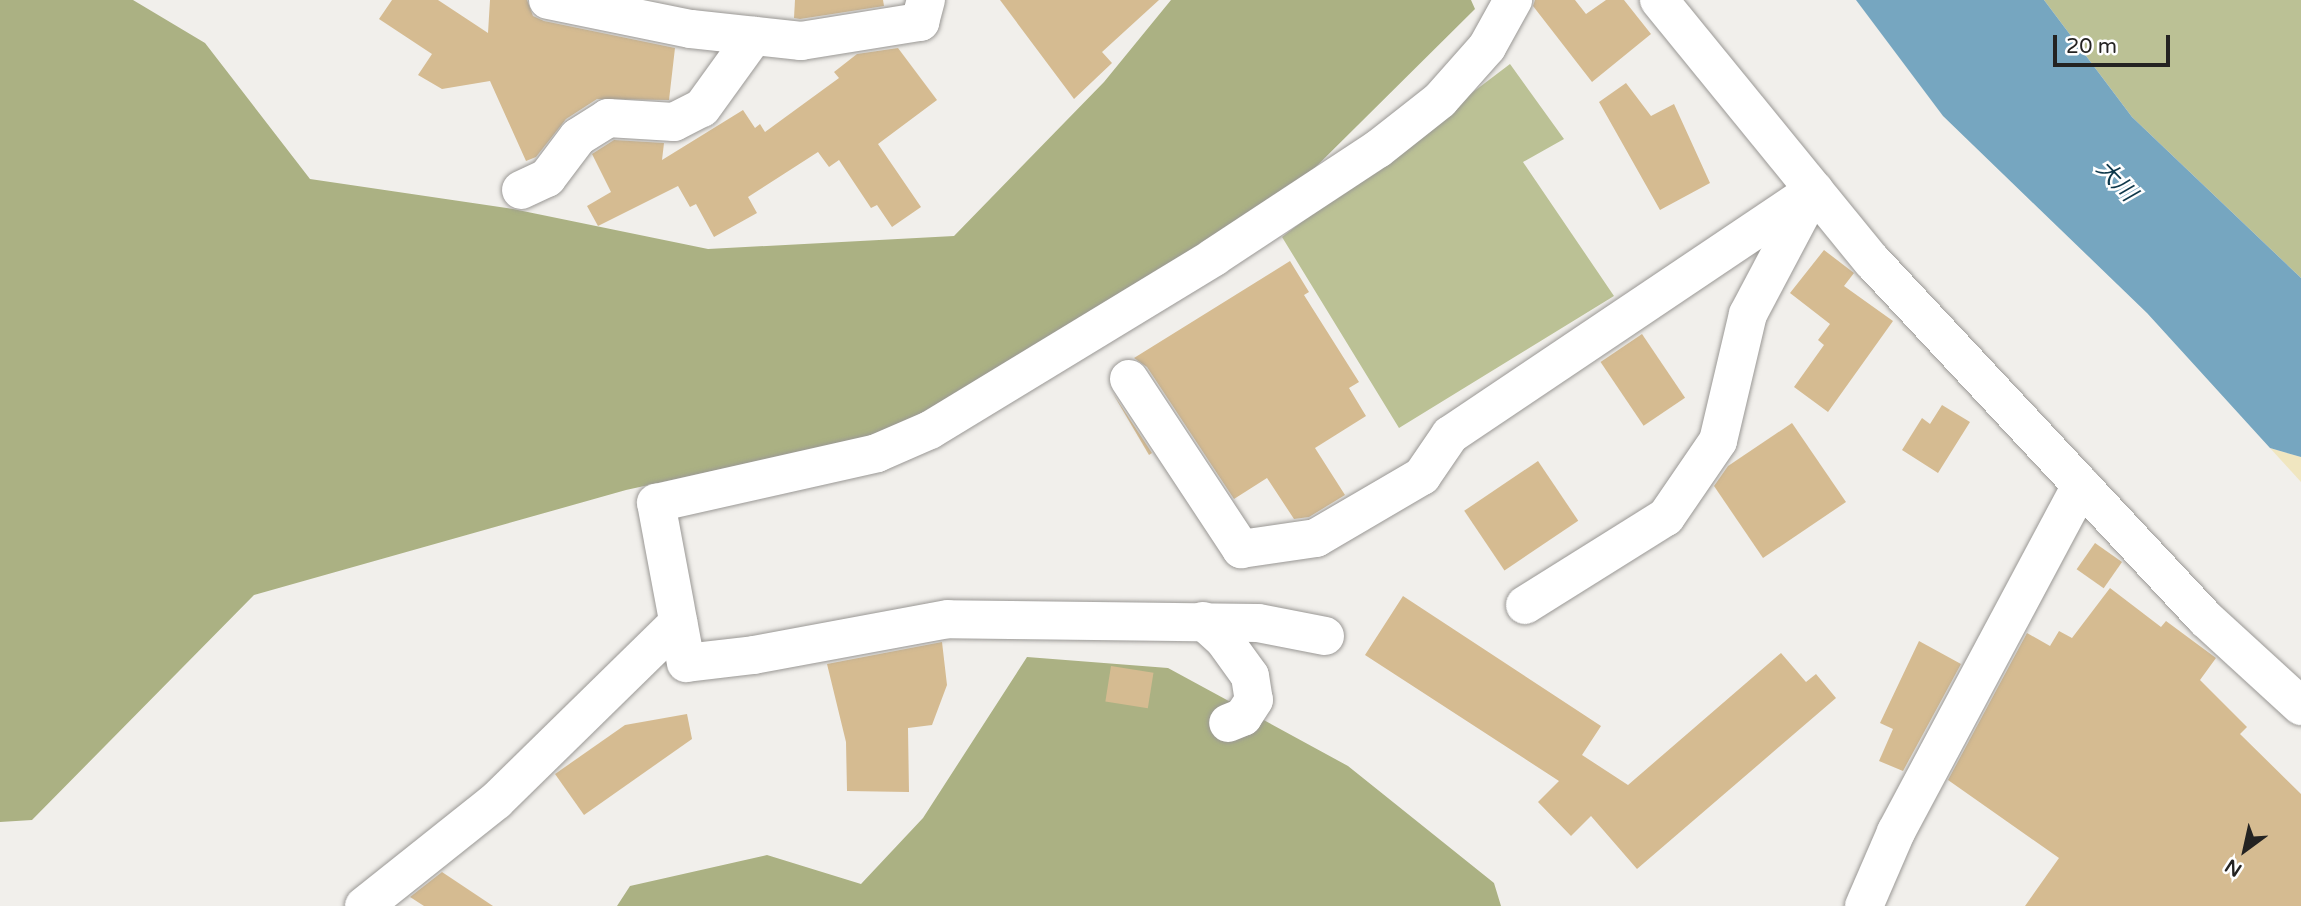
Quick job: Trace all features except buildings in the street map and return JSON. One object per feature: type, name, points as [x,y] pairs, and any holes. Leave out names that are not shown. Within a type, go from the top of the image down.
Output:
[{"type":"street","points":[[548,0],[691,29],[801,41],[920,22],[926,0]]},
{"type":"street","points":[[1325,636],[1258,623],[948,619],[754,655],[686,663],[656,503],[877,453],[930,430],[1214,257],[1378,149],[1440,100],[1487,47],[1513,0]]},
{"type":"street","points":[[1658,0],[1873,262],[2206,619],[2301,706]]},
{"type":"street","points":[[521,190],[547,178],[578,136],[608,118],[674,122],[702,108],[754,36]]},
{"type":"street","points":[[1129,379],[1241,549],[1316,538],[1422,476],[1450,435],[1814,190]]},
{"type":"street","points":[[1525,605],[1666,517],[1718,441],[1748,314],[1814,190]]},
{"type":"street","points":[[1864,906],[1896,832],[2081,485]]},
{"type":"street","points":[[1203,621],[1224,640],[1250,676],[1254,700],[1243,717],[1227,723]]},
{"type":"street","points":[[364,906],[496,801],[678,623]]},
{"type":"green space","points":[[0,0],[133,0],[205,43],[310,179],[513,209],[708,249],[954,236],[1104,82],[1171,0],[1471,0],[1475,9],[1249,233],[917,420],[859,439],[626,490],[254,595],[32,820],[0,822]]},
{"type":"green space","points":[[2044,0],[2301,0],[2301,278],[2132,117]]},
{"type":"green space","points":[[1510,64],[1564,139],[1523,162],[1614,296],[1399,428],[1282,237]]},
{"type":"green space","points":[[1027,657],[1168,668],[1348,766],[1494,883],[1501,906],[617,906],[630,886],[767,855],[861,884],[923,818]]},
{"type":"sand","points":[[2270,448],[2301,457],[2301,482]]},
{"type":"water","name":"大川","points":[[1856,0],[2044,0],[2132,117],[2301,278],[2301,457],[2270,448],[2147,313],[1943,116]]}]
